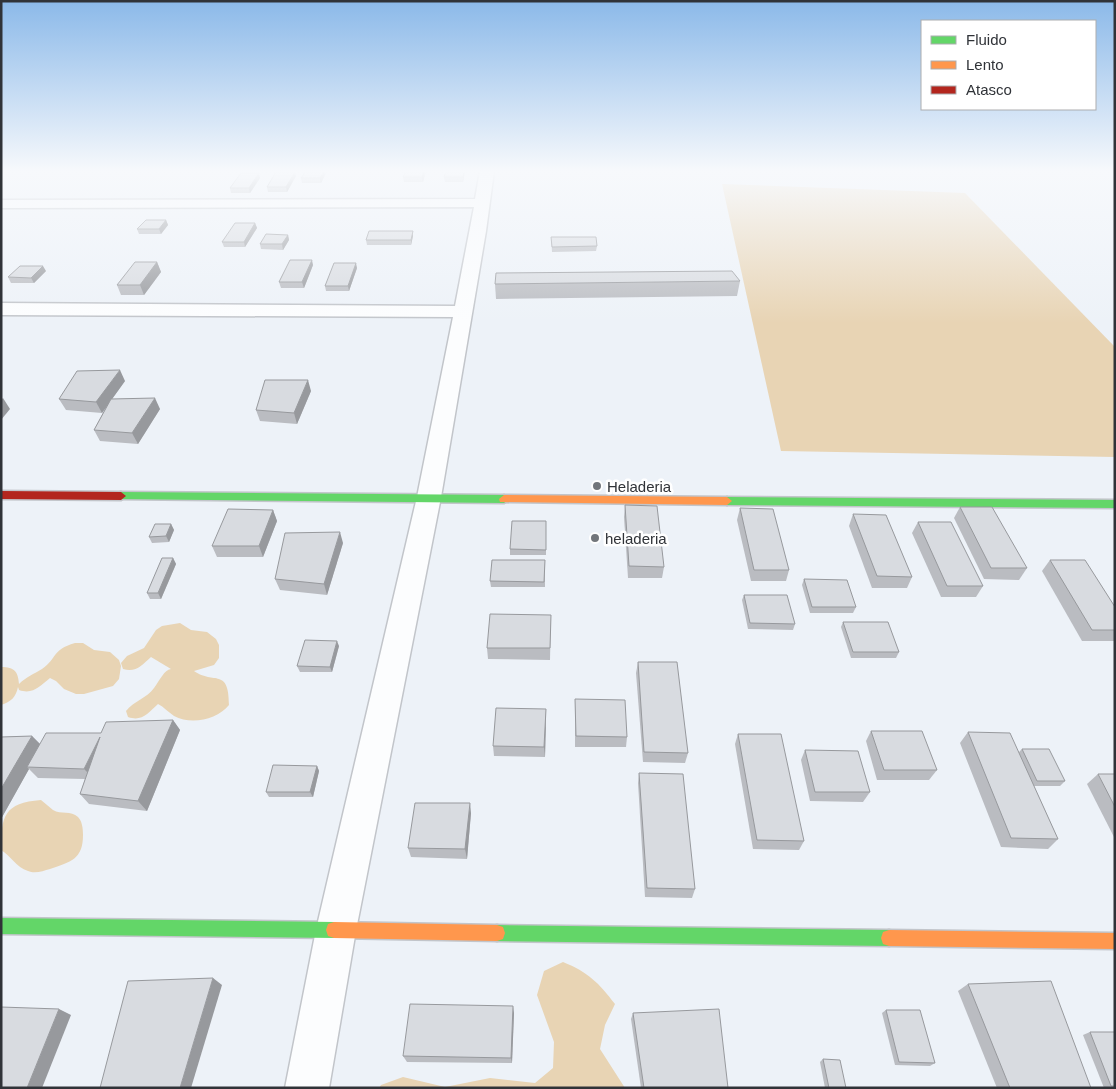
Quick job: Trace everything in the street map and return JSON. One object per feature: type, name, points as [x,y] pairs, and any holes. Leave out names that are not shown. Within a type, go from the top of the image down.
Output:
[{"type":"street","points":[[307,1088],[336,930],[429,497],[479,222]]},
{"type":"street","points":[[1,309],[463,312]]},
{"type":"street","points":[[1,495],[1115,504]]},
{"type":"street","points":[[1,926],[1115,941]]},
{"type":"shaded area","points":[[730,222],[993,222],[1115,347],[1115,457],[781,451]]},
{"type":"shaded area","points":[[180,623],[191,630],[207,632],[216,639],[219,645],[219,658],[214,665],[194,671],[223,681],[228,693],[229,705],[218,714],[203,720],[181,719],[158,704],[141,717],[128,717],[126,711],[151,691],[164,673],[171,669],[151,657],[138,668],[132,670],[123,669],[121,663],[127,656],[144,648],[156,630],[162,626]]},
{"type":"shaded area","points":[[75,643],[83,643],[94,650],[110,652],[119,660],[121,666],[119,679],[113,686],[84,694],[76,694],[64,689],[50,678],[32,691],[19,690],[18,687],[12,699],[1,705],[1,667],[13,669],[18,676],[19,684],[47,665],[62,648]]},
{"type":"shaded area","points":[[41,800],[53,810],[78,817],[83,835],[81,849],[70,861],[50,869],[33,872],[20,867],[1,850],[2,828],[7,813],[12,808],[19,804]]},
{"type":"shaded area","points":[[563,962],[592,979],[615,1004],[605,1025],[600,1049],[625,1088],[379,1088],[381,1085],[403,1077],[445,1087],[490,1078],[535,1083],[553,1068],[554,1042],[537,995],[544,971]]},
{"type":"building","points":[[144,222],[165,222],[159,229],[137,229]]},
{"type":"building","points":[[235,223],[255,223],[244,242],[222,242]]},
{"type":"building","points":[[369,231],[413,231],[411,240],[366,240]]},
{"type":"building","points":[[266,234],[288,235],[282,244],[260,244]]},
{"type":"building","points":[[551,237],[596,237],[597,246],[552,247]]},
{"type":"building","points":[[290,260],[312,260],[302,282],[279,282]]},
{"type":"building","points":[[135,262],[157,262],[140,285],[117,285]]},
{"type":"building","points":[[334,263],[356,263],[348,286],[325,286]]},
{"type":"building","points":[[20,266],[43,266],[31,278],[8,277]]},
{"type":"building","points":[[732,271],[740,281],[495,284],[496,273]]},
{"type":"building","points":[[120,370],[96,402],[59,399],[77,371]]},
{"type":"building","points":[[265,380],[308,380],[294,413],[256,410]]},
{"type":"building","points":[[155,398],[132,433],[94,430],[111,399]]},
{"type":"building","points":[[625,505],[657,506],[664,567],[629,566]]},
{"type":"building","points":[[960,507],[992,507],[1027,568],[991,568]]},
{"type":"building","points":[[740,508],[773,509],[789,570],[754,570]]},
{"type":"building","points":[[228,509],[273,510],[259,546],[212,546]]},
{"type":"building","points":[[853,514],[886,515],[912,577],[877,576]]},
{"type":"building","points":[[512,521],[546,521],[546,550],[510,549]]},
{"type":"building","points":[[918,522],[951,522],[983,586],[947,586]]},
{"type":"building","points":[[155,524],[171,524],[166,536],[149,537]]},
{"type":"building","points":[[340,532],[324,584],[275,579],[285,533]]},
{"type":"building","points":[[162,558],[173,558],[158,593],[147,593]]},
{"type":"building","points":[[492,560],[545,560],[544,582],[490,581]]},
{"type":"building","points":[[1050,560],[1085,560],[1115,607],[1115,630],[1092,630]]},
{"type":"building","points":[[804,579],[847,580],[856,607],[812,607]]},
{"type":"building","points":[[744,595],[787,595],[795,624],[750,623]]},
{"type":"building","points":[[490,614],[551,615],[550,648],[487,648]]},
{"type":"building","points":[[843,622],[888,622],[899,652],[853,652]]},
{"type":"building","points":[[305,640],[337,641],[330,667],[297,666]]},
{"type":"building","points":[[638,662],[677,662],[688,753],[644,752]]},
{"type":"building","points":[[575,699],[625,700],[627,737],[576,736]]},
{"type":"building","points":[[496,708],[546,709],[544,747],[493,746]]},
{"type":"building","points":[[173,720],[138,801],[80,794],[100,737],[84,769],[27,767],[46,733],[101,733],[106,722]]},
{"type":"building","points":[[871,731],[922,731],[937,770],[884,770]]},
{"type":"building","points":[[968,732],[1010,733],[1058,839],[1011,838]]},
{"type":"building","points":[[738,734],[781,734],[804,841],[757,840]]},
{"type":"building","points":[[32,736],[1,789],[1,737]]},
{"type":"building","points":[[1022,749],[1049,749],[1065,781],[1037,781]]},
{"type":"building","points":[[805,750],[858,751],[870,792],[815,792]]},
{"type":"building","points":[[273,765],[317,766],[310,792],[266,792]]},
{"type":"building","points":[[639,773],[683,774],[695,889],[647,888]]},
{"type":"building","points":[[1098,774],[1115,774],[1115,807]]},
{"type":"building","points":[[415,803],[470,803],[465,849],[408,848]]},
{"type":"building","points":[[213,978],[180,1088],[100,1088],[128,981]]},
{"type":"building","points":[[1051,981],[1091,1088],[1010,1088],[968,984]]},
{"type":"building","points":[[410,1004],[513,1006],[511,1058],[403,1056]]},
{"type":"building","points":[[1,1007],[59,1009],[27,1088],[1,1088]]},
{"type":"building","points":[[719,1009],[728,1088],[644,1088],[633,1013]]},
{"type":"building","points":[[886,1010],[920,1010],[935,1063],[899,1062]]},
{"type":"building","points":[[1090,1032],[1115,1032],[1115,1086],[1111,1086]]},
{"type":"building","points":[[823,1059],[840,1060],[846,1088],[829,1088]]},
{"type":"traffic: fast","points":[[121,496],[504,499]]},
{"type":"traffic: fast","points":[[727,501],[1115,504]]},
{"type":"traffic: fast","points":[[1,926],[334,930]]},
{"type":"traffic: fast","points":[[497,933],[889,938]]},
{"type":"traffic: slow","points":[[504,499],[727,501]]},
{"type":"traffic: slow","points":[[334,930],[497,933]]},
{"type":"traffic: slow","points":[[889,938],[1115,941]]},
{"type":"traffic: jam","points":[[1,495],[121,496]]},
{"type":"place","name":"Heladeria","points":[[597,486]]},
{"type":"place","name":"heladeria","points":[[595,538]]}]
